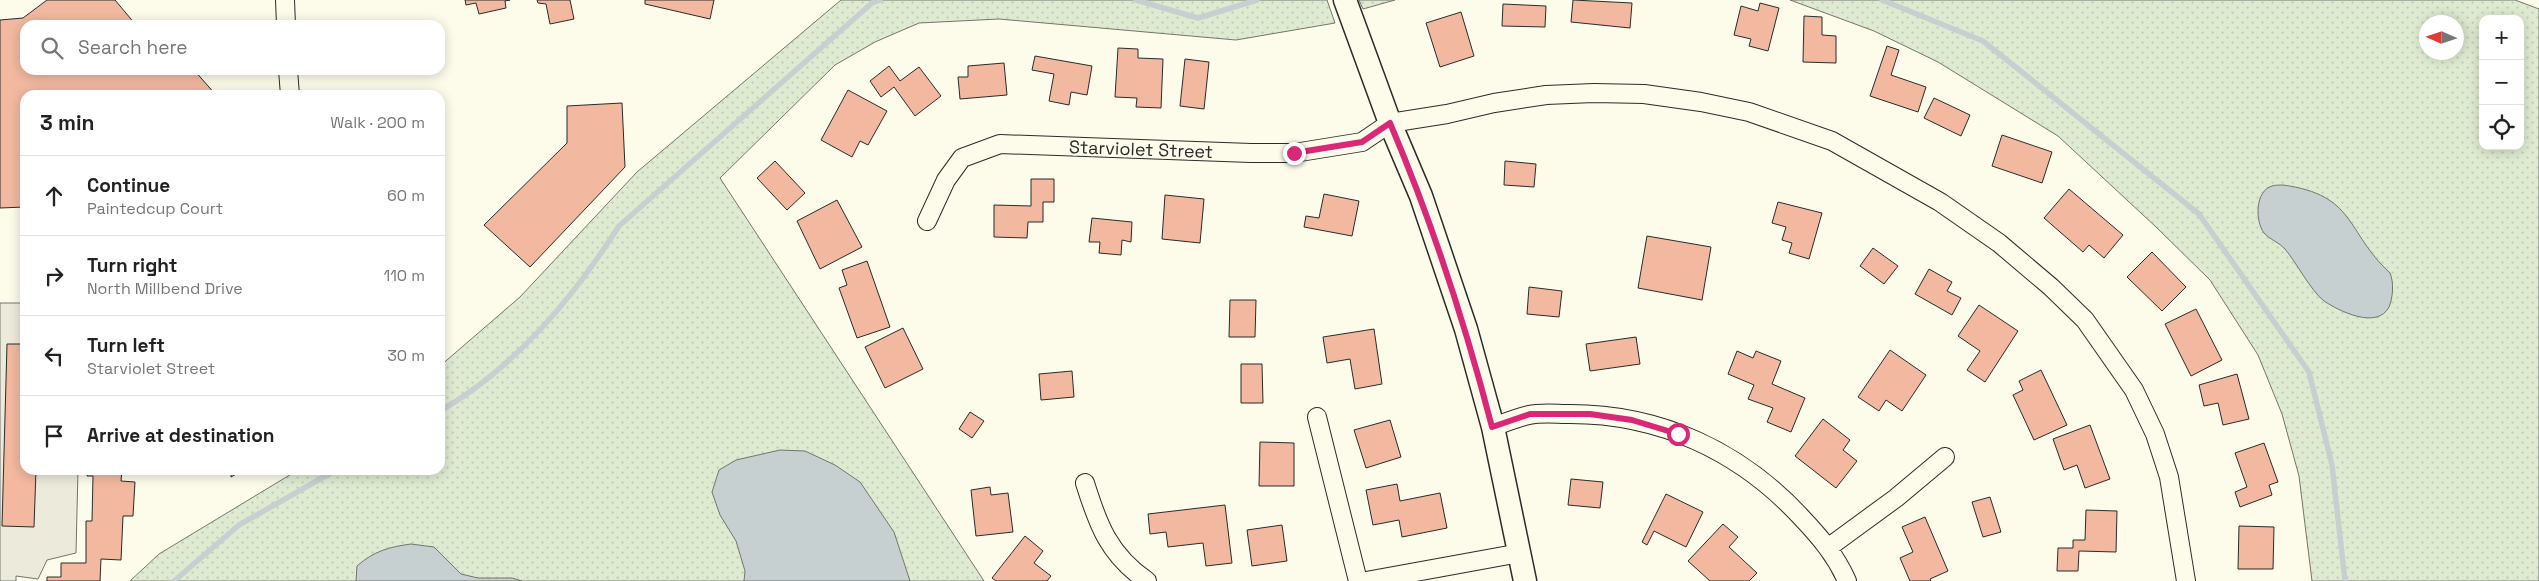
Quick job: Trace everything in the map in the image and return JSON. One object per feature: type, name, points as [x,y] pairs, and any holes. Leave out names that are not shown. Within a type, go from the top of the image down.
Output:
[{"type":"street","points":[[285,0],[286,20]]},
{"type":"street","points":[[1345,0],[1390,123],[1421,196],[1454,294],[1492,427],[1525,581]]},
{"type":"street","points":[[288,75],[290,90]]},
{"type":"street","points":[[1390,123],[1546,95],[1594,92],[1644,94],[1701,102],[1749,112],[1832,141],[1940,202],[1999,243],[2052,288],[2085,320],[2134,390],[2155,434],[2169,477],[2186,581]]},
{"type":"street","name":"Starviolet Street","points":[[927,222],[946,180],[962,158],[1000,144],[1294,153],[1362,142],[1390,123]]},
{"type":"street","points":[[1492,427],[1530,414],[1590,414],[1632,420],[1670,430],[1709,445],[1746,467],[1778,492],[1829,547],[1847,581]]},
{"type":"street","points":[[1317,418],[1358,581]]},
{"type":"street","points":[[1829,547],[1896,498],[1945,457]]},
{"type":"street","points":[[1085,483],[1099,526],[1112,548],[1147,581]]},
{"type":"street","points":[[1366,581],[1520,553]]},
{"type":"green space","points":[[841,0],[1327,0],[1335,23],[1236,40],[999,19],[919,23],[875,42],[835,65],[720,178],[984,581],[130,581],[159,554],[290,475],[445,475],[445,362],[520,297],[637,172]]},
{"type":"green space","points":[[1359,0],[1395,0],[1363,9]]},
{"type":"green space","points":[[1790,0],[2515,0],[2539,9],[2539,581],[2312,581],[2299,476],[2282,414],[2258,355],[2210,280],[2058,136],[1938,62],[1874,31]]},
{"type":"shaded area","points":[[2283,185],[2307,190],[2324,197],[2337,206],[2347,217],[2375,258],[2390,273],[2392,285],[2391,299],[2389,307],[2383,314],[2367,318],[2348,313],[2324,301],[2285,249],[2264,233],[2258,214],[2262,194],[2266,189],[2273,186]]},
{"type":"shaded area","points":[[0,303],[20,303],[20,475],[78,475],[76,553],[47,560],[38,579],[16,576],[16,581],[0,581]]},
{"type":"shaded area","points":[[780,450],[805,451],[835,465],[860,482],[894,532],[910,581],[744,581],[745,571],[736,541],[720,515],[712,492],[719,470],[736,460]]},
{"type":"shaded area","points":[[411,544],[434,547],[461,574],[478,578],[512,578],[522,581],[356,581],[357,566],[370,557],[389,548]]},
{"type":"building","points":[[47,0],[115,0],[132,20],[20,20],[20,75],[198,75],[212,90],[20,90],[20,207],[0,208],[0,20],[23,18]]},
{"type":"building","points":[[465,0],[510,0],[505,1],[506,8],[479,14],[476,3],[466,5]]},
{"type":"building","points":[[537,0],[570,0],[574,19],[550,24],[546,4],[538,3]]},
{"type":"building","points":[[645,0],[714,0],[710,19],[645,4]]},
{"type":"building","points":[[1573,0],[1632,3],[1630,28],[1571,22]]},
{"type":"building","points":[[1760,3],[1779,8],[1768,51],[1749,46],[1751,39],[1734,35],[1741,6],[1758,11]]},
{"type":"building","points":[[1503,4],[1546,6],[1545,27],[1502,26]]},
{"type":"building","points":[[1461,12],[1474,56],[1440,67],[1426,23]]},
{"type":"building","points":[[1804,16],[1822,17],[1822,35],[1836,36],[1836,63],[1803,62]]},
{"type":"building","points":[[1887,46],[1899,50],[1891,75],[1926,87],[1918,112],[1870,96]]},
{"type":"building","points":[[1118,48],[1138,49],[1138,58],[1163,59],[1161,108],[1136,107],[1137,98],[1115,97]]},
{"type":"building","points":[[1035,56],[1092,66],[1087,95],[1071,92],[1069,105],[1049,101],[1054,74],[1032,70]]},
{"type":"building","points":[[1185,59],[1209,62],[1204,109],[1180,106]]},
{"type":"building","points":[[1004,63],[1007,95],[960,99],[958,77],[968,77],[968,66]]},
{"type":"building","points":[[889,66],[900,81],[919,67],[941,96],[915,116],[894,87],[881,97],[870,81]]},
{"type":"building","points":[[848,90],[887,111],[868,145],[860,141],[852,157],[821,140]]},
{"type":"building","points":[[1934,98],[1970,115],[1961,136],[1924,118]]},
{"type":"building","points":[[622,103],[625,167],[530,267],[484,225],[567,143],[567,106]]},
{"type":"building","points":[[2002,135],[2052,152],[2042,183],[1992,166]]},
{"type":"building","points":[[775,161],[805,193],[787,210],[757,178]]},
{"type":"building","points":[[1505,161],[1536,164],[1534,187],[1504,185]]},
{"type":"building","points":[[1031,179],[1054,179],[1054,202],[1043,202],[1043,222],[1028,222],[1027,238],[994,237],[994,205],[1031,206]]},
{"type":"building","points":[[2069,189],[2123,235],[2104,258],[2089,245],[2083,252],[2044,218]]},
{"type":"building","points":[[1324,194],[1359,201],[1352,236],[1304,227],[1306,216],[1319,218]]},
{"type":"building","points":[[1165,195],[1204,199],[1200,243],[1162,239]]},
{"type":"building","points":[[837,200],[862,247],[820,269],[797,221]]},
{"type":"building","points":[[1778,202],[1822,213],[1809,259],[1789,253],[1792,243],[1782,240],[1786,227],[1772,223]]},
{"type":"building","points":[[1092,218],[1132,222],[1131,242],[1122,240],[1121,255],[1099,253],[1100,242],[1089,242]]},
{"type":"building","points":[[1647,236],[1711,247],[1702,300],[1638,288]]},
{"type":"building","points":[[1873,248],[1898,266],[1884,284],[1860,266]]},
{"type":"building","points":[[2152,252],[2186,287],[2162,311],[2127,277]]},
{"type":"building","points":[[867,261],[890,327],[857,338],[839,288],[847,285],[842,270]]},
{"type":"building","points":[[1929,269],[1952,282],[1947,291],[1961,298],[1952,315],[1915,294]]},
{"type":"building","points":[[1529,287],[1562,291],[1559,317],[1527,314]]},
{"type":"building","points":[[1230,300],[1256,300],[1255,337],[1229,337]]},
{"type":"building","points":[[1979,305],[2018,331],[1985,382],[1967,370],[1980,351],[1958,336]]},
{"type":"building","points":[[2196,309],[2222,360],[2191,376],[2165,324]]},
{"type":"building","points":[[903,328],[923,369],[885,388],[865,347]]},
{"type":"building","points":[[1374,329],[1382,384],[1355,389],[1350,359],[1327,363],[1323,337]]},
{"type":"building","points":[[1636,337],[1640,364],[1590,371],[1586,344]]},
{"type":"building","points":[[7,344],[20,344],[20,475],[36,475],[34,527],[2,526]]},
{"type":"building","points":[[1890,350],[1926,375],[1902,411],[1886,400],[1879,411],[1858,397]]},
{"type":"building","points":[[1737,351],[1753,358],[1756,351],[1781,361],[1772,384],[1805,398],[1791,432],[1767,422],[1773,408],[1748,399],[1754,385],[1728,374]]},
{"type":"building","points":[[1241,364],[1262,364],[1263,403],[1241,403]]},
{"type":"building","points":[[2041,370],[2067,425],[2034,440],[2013,395],[2023,390],[2019,381]]},
{"type":"building","points":[[1072,371],[1074,397],[1041,400],[1039,374]]},
{"type":"building","points":[[2237,374],[2249,419],[2223,425],[2218,403],[2204,406],[2199,385]]},
{"type":"building","points":[[970,412],[984,421],[972,438],[959,429]]},
{"type":"building","points":[[1823,419],[1850,440],[1843,450],[1857,461],[1836,488],[1795,456]]},
{"type":"building","points":[[1390,420],[1401,457],[1366,468],[1354,430]]},
{"type":"building","points":[[2090,425],[2110,479],[2085,488],[2077,465],[2064,470],[2053,439]]},
{"type":"building","points":[[1260,442],[1294,443],[1294,486],[1259,486]]},
{"type":"building","points":[[2264,443],[2278,482],[2269,485],[2272,495],[2240,507],[2235,492],[2247,487],[2235,453]]},
{"type":"building","points":[[122,475],[121,481],[135,482],[133,516],[123,516],[121,560],[101,559],[100,581],[47,581],[47,577],[61,577],[61,563],[86,563],[86,521],[92,521],[93,476],[87,476]]},
{"type":"building","points":[[1571,479],[1603,482],[1600,508],[1568,505]]},
{"type":"building","points":[[1397,484],[1400,501],[1440,493],[1447,528],[1402,537],[1399,520],[1373,525],[1366,490]]},
{"type":"building","points":[[990,487],[991,495],[1008,493],[1013,532],[976,536],[971,490]]},
{"type":"building","points":[[1666,494],[1703,512],[1686,547],[1654,531],[1647,545],[1642,542]]},
{"type":"building","points":[[1990,497],[2001,532],[1983,537],[1972,502]]},
{"type":"building","points":[[1225,505],[1232,563],[1206,566],[1203,543],[1168,547],[1166,532],[1150,534],[1148,514]]},
{"type":"building","points":[[2086,510],[2117,511],[2116,552],[2079,551],[2078,571],[2057,571],[2058,548],[2073,548],[2073,540],[2085,540]]},
{"type":"building","points":[[1925,517],[1948,571],[1930,579],[1931,581],[1910,581],[1900,558],[1913,552],[1902,527]]},
{"type":"building","points":[[1723,524],[1738,537],[1729,547],[1757,573],[1749,581],[1710,581],[1688,561]]},
{"type":"building","points":[[1282,525],[1287,561],[1252,566],[1247,530]]},
{"type":"building","points":[[2239,526],[2274,527],[2273,569],[2238,569]]},
{"type":"building","points":[[1025,536],[1043,551],[1034,563],[1051,576],[1047,581],[996,581],[992,578]]},
{"type":"waterway","points":[[445,408],[494,374],[541,329],[582,279],[619,226],[872,3],[880,0]]},
{"type":"waterway","points":[[1136,0],[1198,18],[1257,0]]},
{"type":"waterway","points":[[1882,0],[1983,41],[2199,214],[2309,372],[2332,465],[2345,581]]},
{"type":"waterway","points":[[174,581],[239,525],[327,475]]},
{"type":"route","points":[[1294,153],[1362,142],[1390,123],[1421,196],[1466,329],[1492,427],[1530,414],[1590,414],[1632,420],[1678,434]]}]
